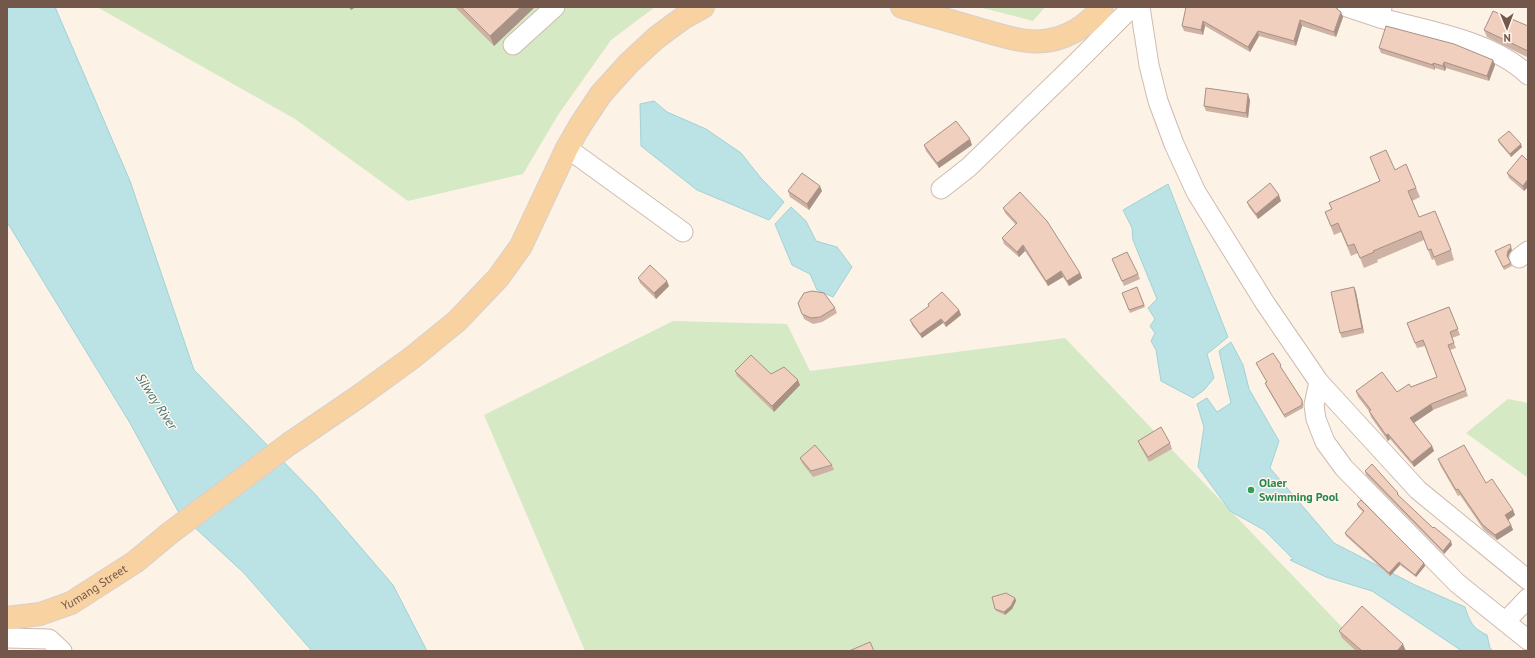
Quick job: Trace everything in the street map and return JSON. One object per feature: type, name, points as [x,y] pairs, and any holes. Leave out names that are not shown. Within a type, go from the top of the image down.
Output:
[{"type":"main road","name":"Yumang Street","points":[[7,618],[40,614],[71,603],[135,562],[170,533],[289,444],[413,357],[462,315],[498,278],[521,246],[567,148],[601,94],[629,63],[656,38],[683,18],[703,7]]},
{"type":"main road","points":[[902,7],[1011,39],[1029,42],[1046,42],[1063,38],[1083,26],[1097,14],[1102,7]]},
{"type":"street","points":[[513,45],[555,7]]},
{"type":"street","points":[[941,188],[974,162],[1132,7]]},
{"type":"street","points":[[1140,7],[1149,65],[1158,101],[1174,144],[1196,192],[1265,303],[1319,382],[1418,490],[1528,580]]},
{"type":"street","points":[[1347,7],[1381,12],[1478,46],[1504,57],[1528,75]]},
{"type":"street","points":[[567,148],[683,232]]},
{"type":"street","points":[[1319,382],[1314,405],[1316,419],[1325,442],[1344,468],[1457,583],[1528,640]]},
{"type":"street","points":[[1505,622],[1528,598]]},
{"type":"street","points":[[7,638],[49,639],[62,651]]},
{"type":"green space","points":[[97,7],[655,7],[611,40],[558,115],[523,174],[408,201],[295,119]]},
{"type":"green space","points":[[979,7],[1045,7],[1033,21]]},
{"type":"green space","points":[[673,321],[787,324],[810,371],[1065,338],[1365,651],[585,651],[484,415]]},
{"type":"green space","points":[[1508,399],[1528,403],[1528,478],[1466,433]]},
{"type":"water","name":"Silway River","points":[[7,7],[55,7],[130,181],[194,370],[315,494],[393,585],[427,651],[312,651],[244,573],[179,513],[130,423],[7,222]]},
{"type":"water","points":[[654,101],[667,112],[706,129],[741,153],[760,177],[784,202],[769,220],[697,190],[641,146],[640,104]]},
{"type":"water","points":[[1168,184],[1228,337],[1207,354],[1214,378],[1204,390],[1193,398],[1161,381],[1156,350],[1151,341],[1155,333],[1150,326],[1155,319],[1148,308],[1157,299],[1133,240],[1132,228],[1123,210]]},
{"type":"water","points":[[791,207],[806,221],[816,241],[837,247],[852,267],[833,297],[817,290],[810,274],[792,265],[775,224]]},
{"type":"water","name":"Olaer Swimming Pool","points":[[1231,342],[1243,365],[1249,389],[1279,441],[1270,468],[1334,543],[1415,585],[1465,607],[1472,624],[1478,630],[1487,635],[1490,648],[1493,651],[1462,651],[1372,591],[1326,577],[1290,560],[1293,559],[1264,530],[1230,511],[1198,467],[1204,427],[1197,404],[1207,398],[1217,412],[1231,403],[1219,351]]},
{"type":"building","points":[[461,7],[521,7],[490,36]]},
{"type":"building","points":[[1186,7],[1336,7],[1341,12],[1334,32],[1300,20],[1294,41],[1258,31],[1248,47],[1203,21],[1201,30],[1182,26]]},
{"type":"building","points":[[1493,11],[1528,26],[1528,51],[1484,30]]},
{"type":"building","points":[[1386,26],[1454,44],[1493,60],[1487,76],[1444,62],[1443,66],[1433,63],[1433,65],[1379,48]]},
{"type":"building","points":[[1206,88],[1248,94],[1246,113],[1204,106]]},
{"type":"building","points":[[956,121],[970,139],[937,163],[924,145]]},
{"type":"building","points":[[1509,131],[1521,144],[1510,154],[1498,140]]},
{"type":"building","points":[[1386,150],[1395,170],[1406,164],[1416,188],[1408,191],[1419,217],[1435,211],[1451,250],[1434,257],[1431,249],[1428,250],[1421,231],[1360,258],[1354,244],[1348,246],[1338,223],[1331,226],[1325,212],[1332,209],[1329,203],[1380,181],[1370,157]]},
{"type":"building","points":[[1522,155],[1528,161],[1528,179],[1523,186],[1507,173]]},
{"type":"building","points":[[802,173],[820,186],[807,204],[788,191]]},
{"type":"building","points":[[1270,183],[1279,195],[1256,214],[1247,202]]},
{"type":"building","points":[[1020,192],[1047,221],[1080,273],[1067,281],[1061,271],[1046,281],[1023,245],[1017,252],[1002,238],[1017,223],[1003,208]]},
{"type":"building","points":[[1510,244],[1511,247],[1507,256],[1511,263],[1503,267],[1495,251]]},
{"type":"building","points":[[1127,252],[1138,274],[1122,281],[1112,259]]},
{"type":"building","points":[[650,265],[667,281],[654,293],[638,278]]},
{"type":"building","points":[[1137,287],[1144,305],[1129,310],[1122,293]]},
{"type":"building","points":[[1354,287],[1362,328],[1340,333],[1331,292]]},
{"type":"building","points":[[812,291],[824,293],[835,308],[820,317],[811,318],[802,314],[798,303],[804,293]]},
{"type":"building","points":[[942,292],[959,310],[945,323],[941,319],[920,334],[910,320],[929,306],[928,304]]},
{"type":"building","points":[[1449,307],[1458,329],[1450,332],[1454,343],[1448,345],[1466,390],[1431,404],[1410,418],[1432,446],[1412,462],[1388,434],[1386,435],[1369,411],[1371,410],[1356,391],[1382,372],[1397,392],[1409,384],[1411,387],[1437,377],[1423,340],[1415,343],[1407,323]]},
{"type":"building","points":[[1273,353],[1302,400],[1302,405],[1284,415],[1265,383],[1267,382],[1256,363]]},
{"type":"building","points":[[751,355],[771,374],[784,367],[798,380],[772,406],[735,371]]},
{"type":"building","points":[[1161,427],[1170,443],[1148,457],[1138,441]]},
{"type":"building","points":[[815,445],[832,465],[811,471],[800,458]]},
{"type":"building","points":[[1464,445],[1486,483],[1492,479],[1513,510],[1505,515],[1511,525],[1495,535],[1482,524],[1458,489],[1456,490],[1438,459]]},
{"type":"building","points":[[1372,464],[1398,493],[1397,494],[1433,528],[1434,527],[1451,541],[1443,551],[1365,471]]},
{"type":"building","points":[[1361,500],[1424,563],[1415,575],[1399,562],[1389,573],[1345,533],[1364,511],[1357,504]]},
{"type":"building","points":[[1006,593],[1015,598],[1011,606],[1004,612],[995,609],[992,597]]},
{"type":"building","points":[[1362,606],[1403,644],[1397,651],[1361,651],[1339,631]]},
{"type":"building","points":[[870,642],[874,651],[849,651]]},
{"type":"place","name":"Olaer Swimming Pool","points":[[1251,490]]}]
